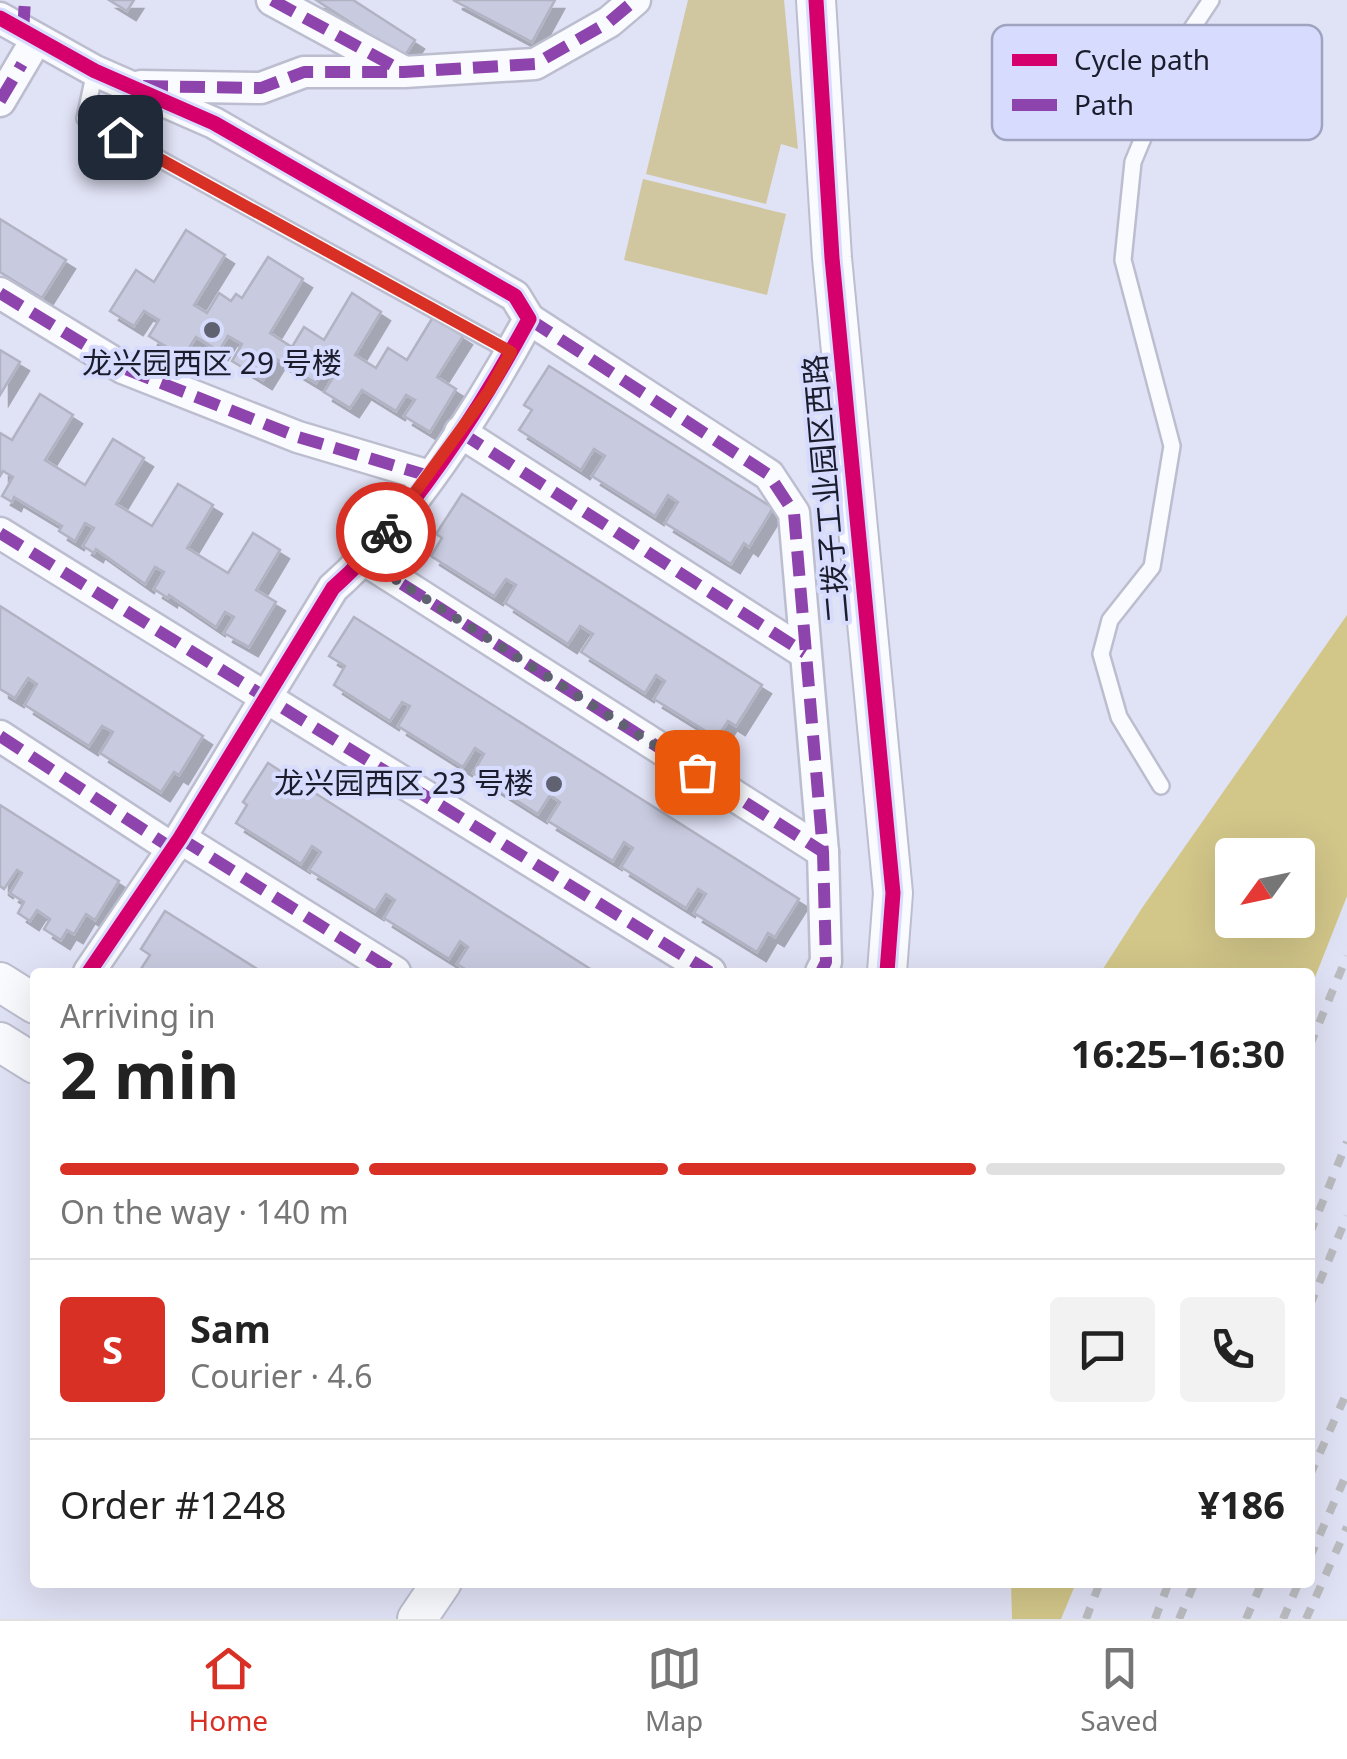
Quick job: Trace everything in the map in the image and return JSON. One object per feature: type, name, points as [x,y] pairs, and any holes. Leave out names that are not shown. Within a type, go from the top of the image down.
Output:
[{"type":"street","points":[[0,101],[26,0]]},
{"type":"street","points":[[272,0],[404,72]]},
{"type":"street","points":[[128,85],[261,88],[304,72],[404,72],[535,64],[609,22],[634,0]]},
{"type":"street","name":"二拨子工业园区西路","points":[[816,0],[832,258],[893,893],[886,968]]},
{"type":"street","points":[[19,30],[95,71],[214,123],[515,296],[529,319],[769,474],[794,513],[823,852],[823,968]]},
{"type":"street","points":[[0,293],[123,368],[298,437],[428,476]]},
{"type":"street","points":[[92,968],[176,843],[333,588],[365,560],[428,476],[460,432],[529,319]]},
{"type":"street","points":[[460,432],[805,653]]},
{"type":"street","points":[[0,534],[703,968]]},
{"type":"street","points":[[365,560],[823,852]]},
{"type":"street","points":[[0,736],[388,968]]},
{"type":"street","points":[[0,982],[30,1001]]},
{"type":"street","points":[[0,1042],[30,1061]]},
{"type":"street","points":[[417,1619],[438,1588]]},
{"type":"lane","points":[[1195,25],[1211,0]]},
{"type":"lane","points":[[95,71],[85,118],[511,352]]},
{"type":"lane","points":[[1142,140],[1133,162],[1124,260],[1172,446],[1152,566],[1110,620],[1101,654],[1120,717],[1160,786]]},
{"type":"shaded area","points":[[688,0],[784,0],[798,149],[781,144],[766,204],[646,174]]},
{"type":"shaded area","points":[[643,179],[786,214],[767,295],[624,260]]},
{"type":"shaded area","points":[[1347,615],[1347,896],[1315,977],[1315,968],[1104,968]]},
{"type":"shaded area","points":[[1011,1588],[1074,1588],[1061,1619],[1012,1619]]},
{"type":"building","points":[[109,0],[134,0],[127,11]]},
{"type":"building","points":[[316,0],[353,0],[415,40],[404,57]]},
{"type":"building","points":[[453,0],[555,0],[532,42]]},
{"type":"building","points":[[0,219],[66,260],[42,298],[0,272]]},
{"type":"building","name":"龙兴园西区 29 号楼","points":[[186,230],[225,255],[194,305],[207,313],[219,293],[231,301],[236,294],[242,298],[268,257],[303,279],[270,333],[292,347],[304,327],[324,340],[352,293],[381,312],[355,355],[376,368],[388,348],[407,360],[433,317],[463,336],[437,377],[456,389],[430,432],[404,416],[415,400],[406,395],[396,411],[362,390],[350,408],[324,392],[334,376],[324,370],[316,383],[276,359],[263,380],[232,361],[242,344],[228,336],[219,351],[196,337],[183,357],[149,336],[159,320],[144,311],[134,326],[110,311],[136,270],[154,282]]},
{"type":"building","points":[[0,350],[20,362],[0,395]]},
{"type":"building","points":[[549,366],[773,508],[749,547],[744,543],[731,564],[665,523],[678,502],[668,495],[655,516],[592,476],[605,456],[594,449],[581,470],[519,430],[532,410],[524,405]]},
{"type":"building","points":[[40,394],[73,415],[45,460],[85,485],[113,439],[144,458],[116,504],[152,526],[178,484],[213,505],[187,548],[228,573],[253,533],[280,550],[256,590],[276,602],[249,647],[224,633],[234,617],[225,612],[216,627],[154,589],[164,572],[155,567],[145,584],[96,549],[94,553],[83,546],[94,528],[85,523],[75,541],[59,531],[62,526],[14,497],[12,502],[2,496],[13,477],[3,471],[0,476],[0,433],[12,440]]},
{"type":"building","points":[[462,494],[762,685],[736,726],[728,721],[717,738],[654,699],[665,681],[656,675],[645,693],[581,652],[593,634],[580,626],[568,644],[505,603],[516,585],[506,579],[494,596],[431,556],[442,538],[436,534]]},
{"type":"building","points":[[0,606],[203,736],[179,775],[174,772],[161,792],[100,753],[113,732],[102,726],[89,746],[25,705],[37,684],[28,678],[15,698],[0,689]]},
{"type":"building","name":"龙兴园西区 23 号楼","points":[[354,617],[799,899],[775,937],[768,933],[757,952],[694,913],[706,894],[698,889],[686,908],[621,867],[633,848],[624,842],[613,861],[548,821],[560,802],[550,795],[538,814],[473,773],[484,754],[475,748],[463,767],[398,726],[410,706],[402,702],[390,721],[334,685],[345,666],[329,656]]},
{"type":"building","points":[[268,763],[589,968],[464,968],[457,964],[468,947],[460,941],[449,959],[384,918],[395,900],[386,894],[375,911],[309,870],[321,852],[312,846],[301,864],[236,823],[247,805],[243,802]]},
{"type":"building","points":[[0,805],[119,881],[95,920],[86,914],[74,934],[67,930],[61,940],[44,929],[50,919],[37,910],[30,921],[18,913],[24,902],[10,893],[22,873],[17,870],[4,889],[0,886]]},
{"type":"building","points":[[165,911],[256,968],[142,968],[150,955],[141,949]]},
{"type":"railway","points":[[1315,1033],[1347,956]]},
{"type":"railway","points":[[1315,1221],[1347,1142]]},
{"type":"railway","points":[[1315,1293],[1347,1216]]},
{"type":"railway","points":[[1315,1464],[1347,1392]]},
{"type":"railway","points":[[1315,1546],[1347,1473]]},
{"type":"railway","points":[[1306,1619],[1347,1527]]},
{"type":"railway","points":[[1086,1619],[1098,1588]]},
{"type":"railway","points":[[1155,1619],[1167,1588]]},
{"type":"railway","points":[[1179,1619],[1192,1588]]},
{"type":"railway","points":[[1246,1619],[1259,1588]]},
{"type":"railway","points":[[1283,1619],[1296,1588]]},
{"type":"marked path","points":[[23,31],[25,0]]},
{"type":"marked path","points":[[272,0],[399,69]]},
{"type":"marked path","points":[[143,86],[261,88],[304,72],[404,72],[535,64],[609,22],[635,0]]},
{"type":"marked path","points":[[0,101],[22,64]]},
{"type":"marked path","points":[[0,293],[123,368],[298,437],[429,476]]},
{"type":"marked path","points":[[529,319],[769,475],[794,513],[823,852],[823,968]]},
{"type":"marked path","points":[[460,432],[805,653]]},
{"type":"marked path","points":[[0,533],[704,968]]},
{"type":"marked path","points":[[402,584],[823,852]]},
{"type":"marked path","points":[[0,736],[173,849]]},
{"type":"marked path","points":[[180,838],[389,968]]},
{"type":"cycle path","points":[[816,0],[832,258],[893,893],[887,968]]},
{"type":"cycle path","points":[[0,18],[95,71],[214,123],[515,296],[529,319],[442,462],[389,530],[333,588],[180,838],[92,968]]},
{"type":"way so far","points":[[386,532],[365,560],[697,772]]},
{"type":"place","name":"龙兴园西区 29 号楼","points":[[212,330]]},
{"type":"place","name":"龙兴园西区 23 号楼","points":[[554,784]]},
{"type":"route","points":[[120,137],[511,352],[489,391],[386,532]]}]
